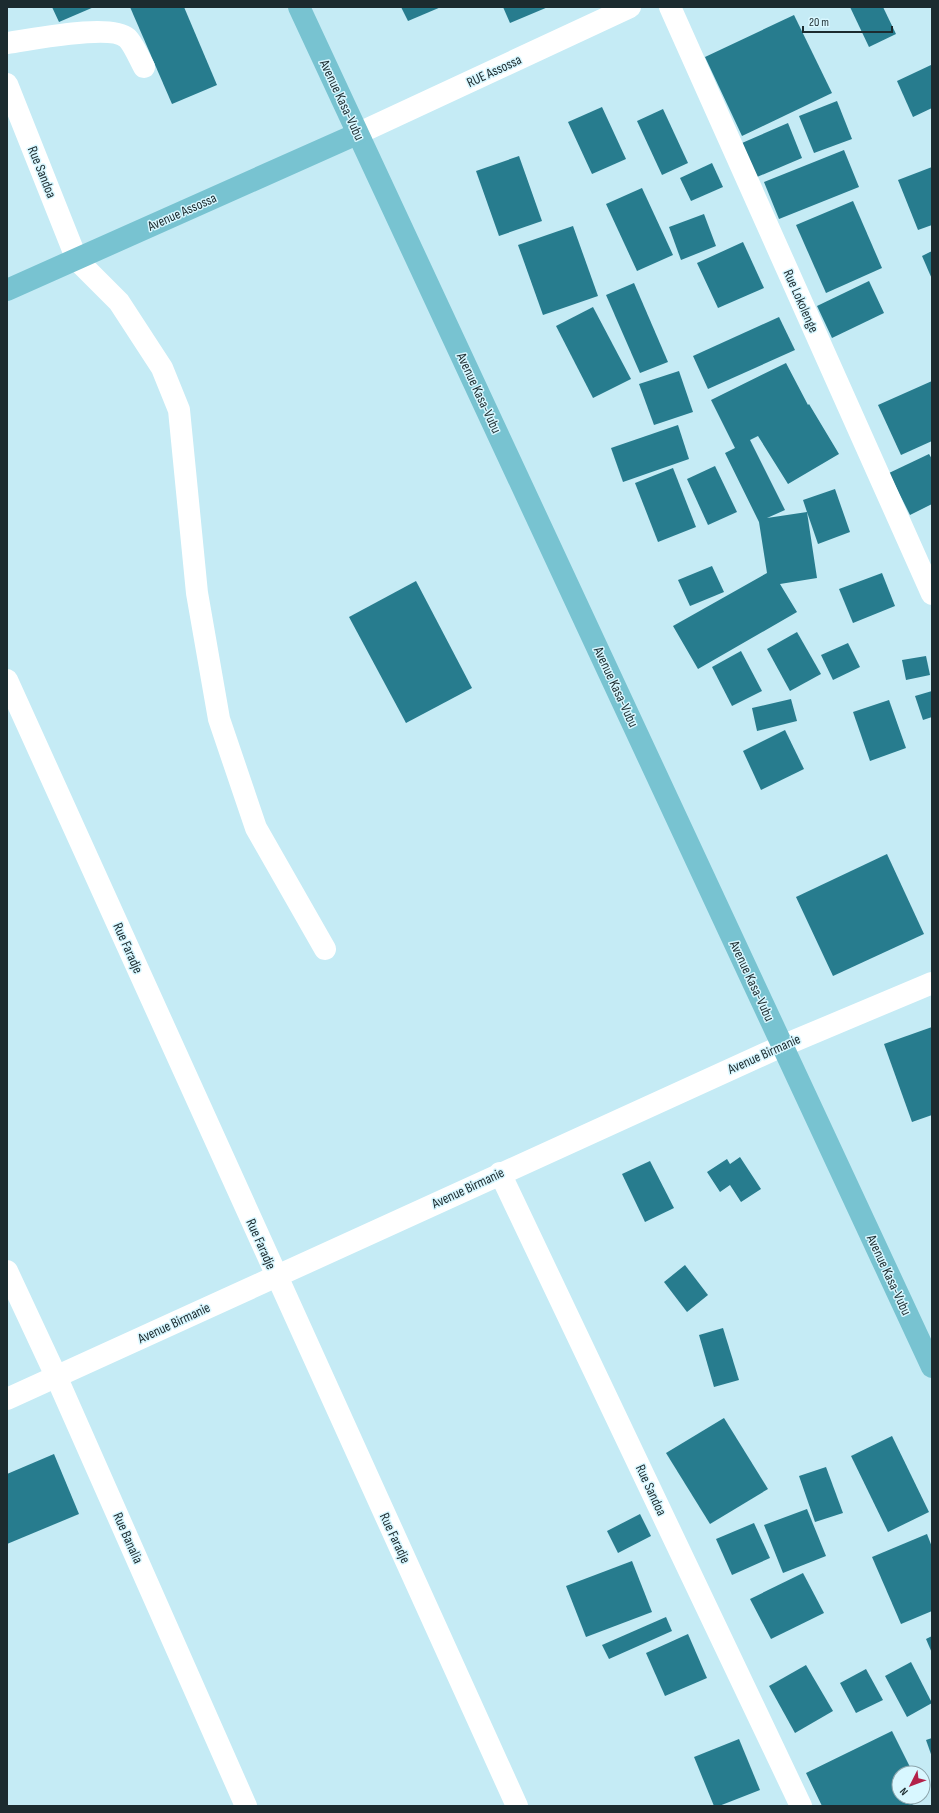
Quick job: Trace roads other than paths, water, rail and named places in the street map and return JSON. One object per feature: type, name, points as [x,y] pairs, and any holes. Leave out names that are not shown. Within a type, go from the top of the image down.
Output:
[{"type":"main road","name":"Avenue Kasa-Vubu","points":[[299,7],[932,1367]]},
{"type":"main road","name":"Avenue Assossa","points":[[7,290],[357,134]]},
{"type":"street","name":"RUE Assossa","points":[[357,134],[630,7]]},
{"type":"street","name":"Rue Lokolenge","points":[[670,7],[932,594]]},
{"type":"street","points":[[7,43],[87,32],[114,32],[128,38],[144,67]]},
{"type":"street","name":"Rue Sandoa","points":[[7,84],[77,260]]},
{"type":"street","points":[[77,260],[119,302],[162,368],[179,410],[196,593],[219,719],[256,828],[325,950]]},
{"type":"street","name":"Rue Faradje","points":[[7,680],[276,1276],[518,1806]]},
{"type":"street","name":"Avenue Birmanie","points":[[7,1399],[500,1173],[782,1046],[932,983]]},
{"type":"street","name":"Rue Sandoa","points":[[500,1173],[801,1806]]},
{"type":"street","name":"Rue Banalia","points":[[7,1271],[56,1376],[246,1806]]}]
